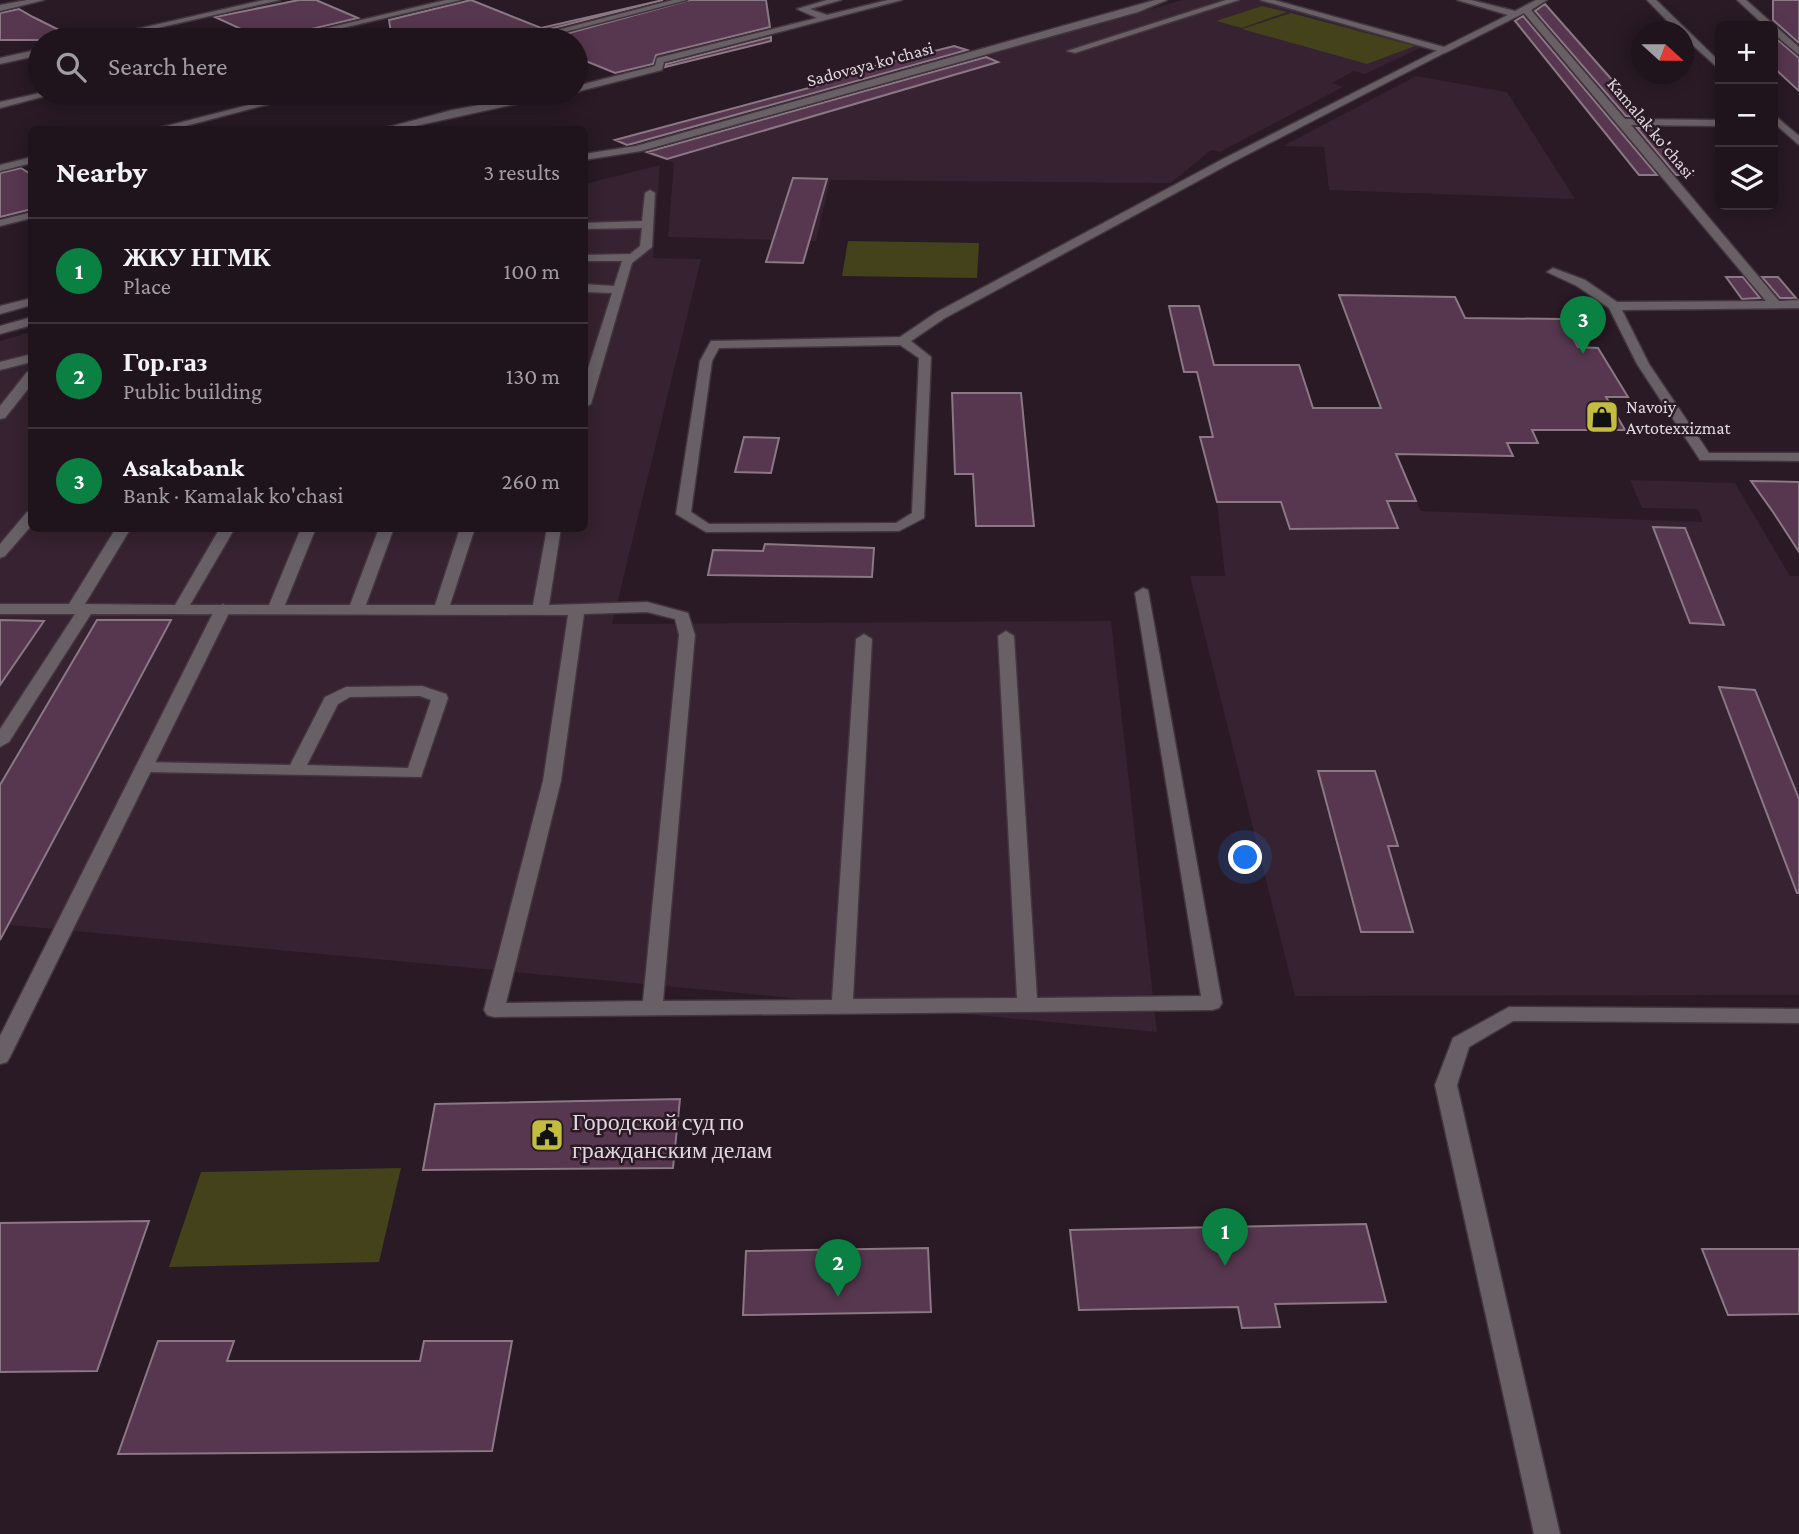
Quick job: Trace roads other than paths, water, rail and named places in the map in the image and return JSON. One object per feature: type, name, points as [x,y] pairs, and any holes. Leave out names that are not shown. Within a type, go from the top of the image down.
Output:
[{"type":"street","points":[[0,8],[40,0]]},
{"type":"street","points":[[149,28],[276,0]]},
{"type":"street","points":[[334,28],[457,0]]},
{"type":"street","points":[[572,28],[683,0]]},
{"type":"street","points":[[827,18],[801,9],[837,0]]},
{"type":"street","points":[[588,86],[659,68],[660,60],[898,0]]},
{"type":"street","name":"Sadovaya ko'chasi","points":[[588,157],[636,149],[1163,0]]},
{"type":"street","points":[[1072,51],[1235,0]]},
{"type":"street","points":[[1264,0],[1444,50]]},
{"type":"street","points":[[1461,0],[1520,12]]},
{"type":"street","points":[[903,341],[925,357],[919,515],[899,527],[706,528],[683,514],[706,361],[715,344],[903,341],[941,315],[1203,174],[1543,0]]},
{"type":"street","points":[[1651,0],[1715,61]]},
{"type":"street","points":[[1741,0],[1765,21]]},
{"type":"street","name":"Kamalak ko'chasi","points":[[1520,12],[1549,33],[1775,304]]},
{"type":"street","points":[[1778,33],[1799,52]]},
{"type":"street","points":[[0,61],[28,55]]},
{"type":"street","points":[[0,105],[28,99]]},
{"type":"street","points":[[172,126],[257,105]]},
{"type":"street","points":[[399,126],[496,105]]},
{"type":"street","points":[[1623,122],[1715,123]]},
{"type":"street","points":[[1778,124],[1799,142]]},
{"type":"street","points":[[0,168],[28,161]]},
{"type":"street","points":[[588,390],[627,262],[646,247],[650,193]]},
{"type":"street","points":[[0,223],[28,216]]},
{"type":"street","points":[[588,226],[648,224]]},
{"type":"street","points":[[588,258],[633,257]]},
{"type":"street","points":[[1553,272],[1581,283],[1614,306],[1643,364],[1705,457],[1799,457]]},
{"type":"street","points":[[588,288],[617,290]]},
{"type":"street","points":[[0,310],[28,302]]},
{"type":"street","points":[[1614,306],[1799,304]]},
{"type":"street","points":[[0,330],[28,322]]},
{"type":"street","points":[[0,366],[28,359]]},
{"type":"street","points":[[0,415],[28,380]]},
{"type":"street","points":[[0,552],[28,520]]},
{"type":"street","points":[[0,742],[80,609],[122,532]]},
{"type":"street","points":[[180,609],[226,532]]},
{"type":"street","points":[[275,610],[307,532]]},
{"type":"street","points":[[356,611],[386,532]]},
{"type":"street","points":[[441,610],[467,532]]},
{"type":"street","points":[[540,610],[553,532]]},
{"type":"street","points":[[577,610],[552,781],[494,1010],[1212,1003],[1143,593]]},
{"type":"street","points":[[0,609],[356,611],[646,607],[682,616],[687,635],[652,1008]]},
{"type":"street","points":[[0,1058],[223,609]]},
{"type":"street","points":[[1006,636],[1027,1005]]},
{"type":"street","points":[[842,1007],[864,639]]},
{"type":"street","points":[[144,767],[415,773],[440,698],[422,691],[346,692],[331,701],[296,770]]},
{"type":"street","points":[[1547,1534],[1446,1085],[1460,1043],[1509,1014],[1799,1016]]},
{"type":"place","name":"Asakabank","points":[[1583,354]]},
{"type":"place","name":"Navoiy Avtotexxizmat","points":[[1602,417]]},
{"type":"place","name":"Городской суд по гражданским делам","points":[[547,1135]]},
{"type":"place","name":"ЖКУ НГМК","points":[[1225,1266]]},
{"type":"place","name":"Гор.газ","points":[[838,1297]]}]
